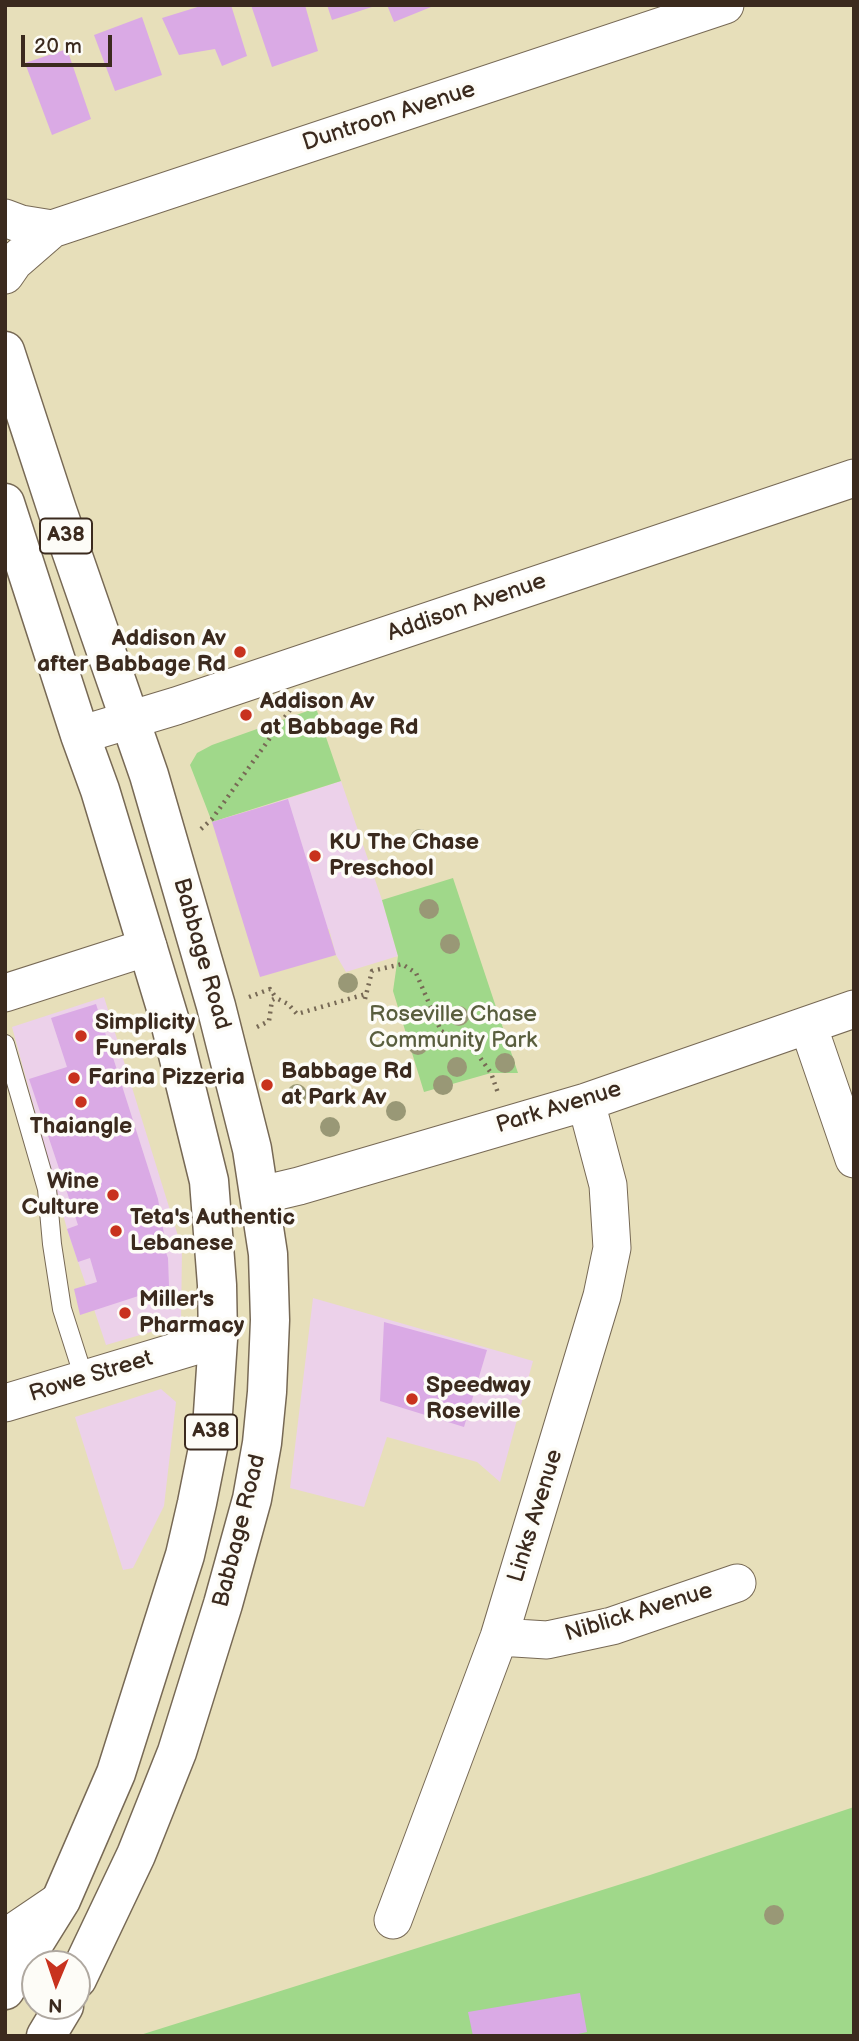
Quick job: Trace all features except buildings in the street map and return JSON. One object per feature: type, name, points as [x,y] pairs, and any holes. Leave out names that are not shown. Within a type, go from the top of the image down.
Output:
[{"type":"highway","name":"Babbage Road","points":[[5,351],[149,775],[216,1006],[252,1149],[268,1254],[270,1320],[266,1405],[252,1499],[177,1752],[136,1855],[91,1950]]},
{"type":"highway","name":"A38","points":[[5,503],[100,790],[169,1018],[209,1181],[218,1339],[212,1428],[185,1555],[116,1773],[61,1900],[5,1990]]},
{"type":"highway","points":[[46,2036],[56,2020]]},
{"type":"street","name":"Duntroon Avenue","points":[[5,275],[13,262],[52,229],[725,5]]},
{"type":"street","name":"Duntroon Avenue","points":[[5,218],[21,224],[52,229]]},
{"type":"street","name":"Addison Avenue","points":[[80,735],[176,706],[854,478]]},
{"type":"street","points":[[5,993],[148,947]]},
{"type":"street","name":"Park Avenue","points":[[261,1195],[586,1102],[854,1009]]},
{"type":"street","points":[[808,1025],[854,1159]]},
{"type":"street","name":"Links Avenue","points":[[393,1920],[499,1637],[602,1296],[612,1248],[608,1185],[586,1102]]},
{"type":"street","name":"Rowe Street","points":[[5,1403],[218,1339]]},
{"type":"street","name":"Niblick Avenue","points":[[499,1637],[547,1640],[612,1626],[737,1583]]},
{"type":"street","points":[[5,1938],[61,1900]]},
{"type":"lane","points":[[5,1044],[47,1189],[62,1309],[84,1378]]},
{"type":"path","points":[[201,830],[212,819],[290,710]]},
{"type":"path","points":[[253,995],[271,989],[276,998],[288,1004],[297,1014],[366,996],[372,971],[402,964],[416,973],[441,1031],[471,1045],[491,1073],[498,1093]]},
{"type":"path","points":[[257,1027],[269,1021],[272,1000],[276,998]]},
{"type":"shaded area","name":"KU The Chase Preschool","points":[[341,781],[382,900],[398,956],[346,972],[336,955],[329,929],[290,939],[250,811]]},
{"type":"shaded area","points":[[104,997],[182,1249],[181,1323],[106,1345],[67,1229],[12,1027]]},
{"type":"shaded area","name":"Speedway Roseville","points":[[313,1298],[533,1361],[500,1482],[477,1462],[387,1437],[364,1507],[290,1488]]},
{"type":"shaded area","points":[[161,1389],[176,1402],[164,1506],[133,1568],[123,1570],[75,1417]]},
{"type":"green space","points":[[316,708],[341,781],[212,822],[190,765],[197,753],[212,745]]},
{"type":"green space","name":"Roseville Chase Community Park","points":[[453,878],[518,1073],[491,1073],[424,1092],[393,991],[398,956],[382,900]]},
{"type":"green space","points":[[854,1807],[854,2036],[137,2036],[650,1875]]},
{"type":"place","name":"Addison Av after Babbage Rd","points":[[240,652]]},
{"type":"place","name":"Addison Av at Babbage Rd","points":[[246,715]]},
{"type":"place","name":"KU The Chase Preschool","points":[[315,856]]},
{"type":"place","name":"Simplicity Funerals","points":[[81,1036]]},
{"type":"place","name":"Farina Pizzeria","points":[[74,1078]]},
{"type":"place","name":"Babbage Rd at Park Av","points":[[267,1085]]},
{"type":"place","name":"Thaiangle","points":[[81,1102]]},
{"type":"place","name":"Wine Culture","points":[[113,1195]]},
{"type":"place","name":"Teta's Authentic Lebanese","points":[[116,1231]]},
{"type":"place","name":"Miller's Pharmacy","points":[[125,1313]]},
{"type":"place","name":"Speedway Roseville","points":[[412,1399]]}]
